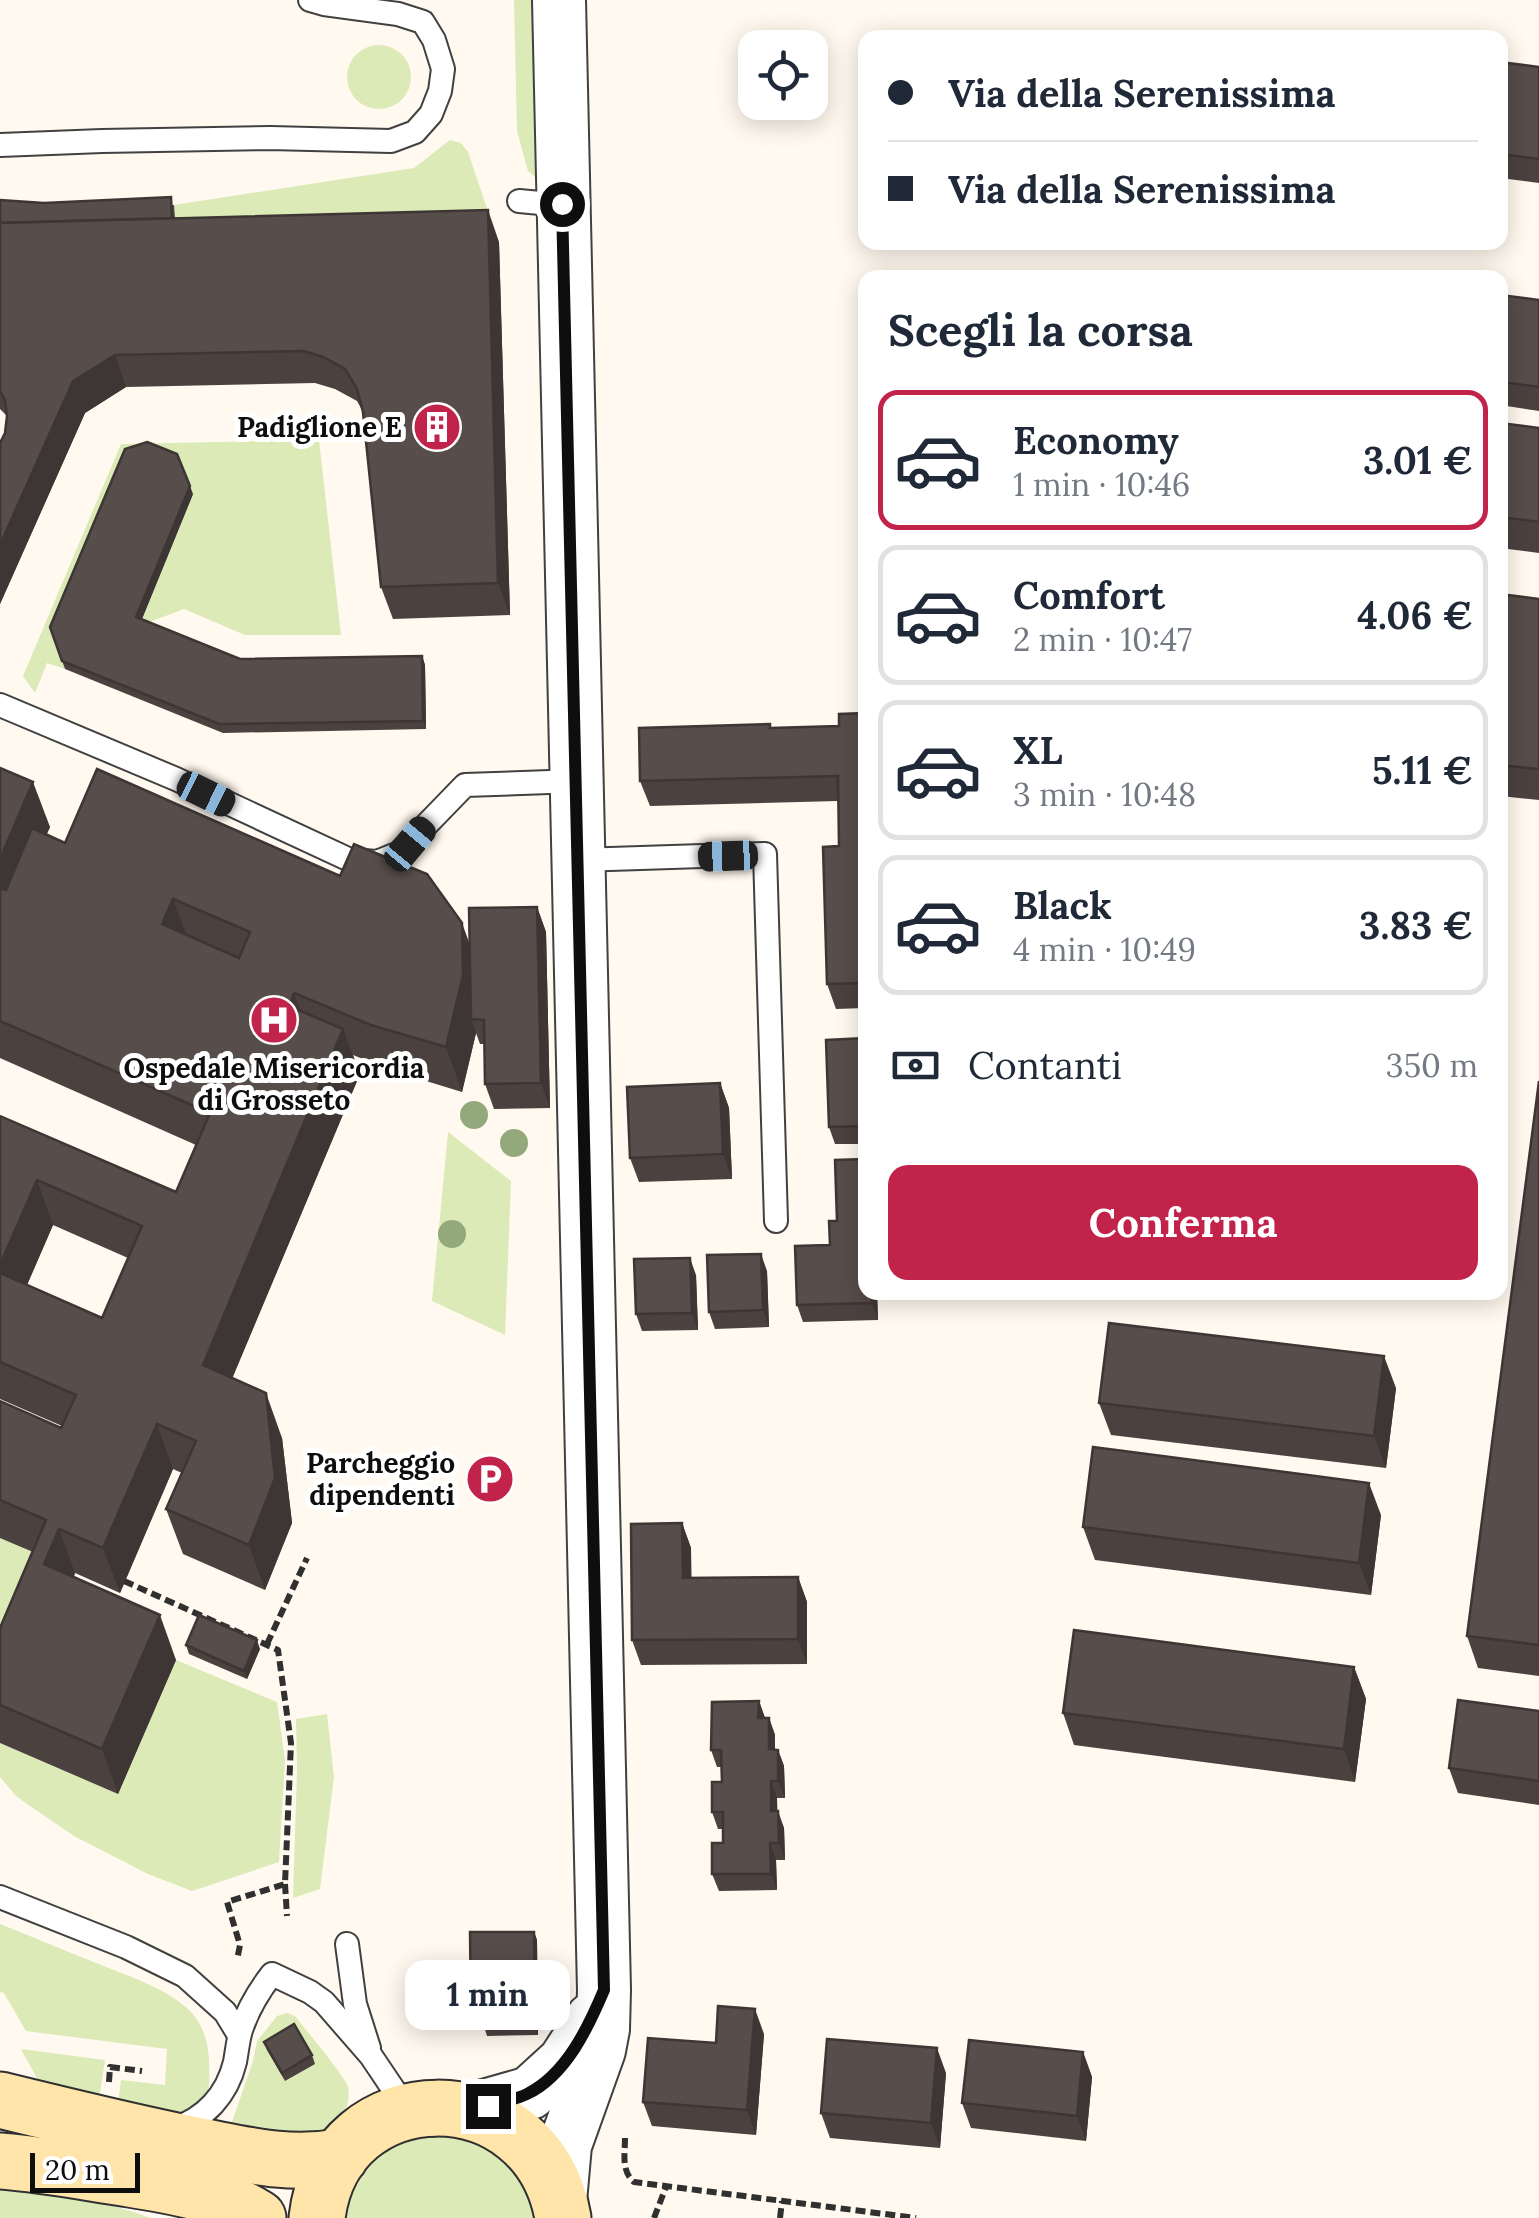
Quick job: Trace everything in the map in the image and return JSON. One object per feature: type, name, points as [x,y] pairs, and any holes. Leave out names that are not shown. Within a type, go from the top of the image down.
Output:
[{"type":"main road","points":[[0,2100],[143,2136],[275,2161],[340,2157]]},
{"type":"main road","points":[[317,2218],[322,2190],[340,2157],[370,2128],[408,2111],[448,2108],[492,2120],[516,2134],[536,2153],[550,2176],[562,2213]]},
{"type":"main road","points":[[0,2161],[168,2185],[226,2200],[258,2218]]},
{"type":"street","points":[[560,0],[540,202],[577,781],[604,1990],[601,2040],[565,2145],[562,2213]]},
{"type":"street","points":[[466,2111],[530,2093],[548,2078],[590,2024],[604,1990]]},
{"type":"lane","points":[[0,146],[196,139],[391,141],[415,132],[431,114],[443,69],[434,40],[423,22],[398,14],[310,0]]},
{"type":"lane","points":[[0,706],[176,779],[350,860],[376,862],[399,853],[465,785],[577,781]]},
{"type":"lane","points":[[579,860],[765,854],[776,1221]]},
{"type":"lane","points":[[0,1897],[75,1925],[185,1976],[225,2012],[239,2035]]},
{"type":"lane","points":[[347,1944],[355,2004],[371,2056]]},
{"type":"lane","points":[[143,2136],[192,2122],[221,2095],[255,1996],[272,1974],[324,2002],[371,2056],[408,2111]]},
{"type":"path","points":[[268,1644],[306,1558]]},
{"type":"path","points":[[124,1581],[278,1650],[291,1743],[287,1916]]},
{"type":"path","points":[[237,1960],[240,1945],[227,1902],[285,1884]]},
{"type":"path","points":[[110,2067],[142,2071]]},
{"type":"path","points":[[626,2138],[625,2170],[634,2182],[916,2218]]},
{"type":"path","points":[[654,2218],[666,2187]]},
{"type":"path","points":[[780,2218],[782,2200]]},
{"type":"green space","points":[[514,0],[538,0],[542,183],[528,171],[517,131]]},
{"type":"green space","points":[[379,45],[402,54],[411,77],[402,100],[379,109],[356,100],[347,77],[356,54]]},
{"type":"green space","points":[[450,140],[461,143],[468,152],[494,229],[176,232],[174,205],[414,168]]},
{"type":"green space","points":[[319,440],[341,635],[245,635],[184,609],[139,626],[53,636],[65,669],[47,663],[35,693],[23,676],[121,444]]},
{"type":"green space","points":[[448,1132],[511,1181],[505,1335],[432,1301]]},
{"type":"green space","points":[[0,1537],[63,1565],[0,1710]]},
{"type":"green space","points":[[176,1660],[277,1702],[285,1760],[279,1862],[192,1891],[148,1874],[74,1836],[17,1797],[0,1777],[0,1743],[118,1794]]},
{"type":"green space","points":[[327,1714],[334,1777],[320,1889],[293,1898],[296,1719]]},
{"type":"green space","points":[[0,1924],[148,1984],[190,2011],[201,2027],[208,2053],[208,2089],[203,2099],[180,2116],[46,2095],[21,2049],[105,2060],[99,2101],[118,2103],[121,2080],[165,2085],[167,2049],[26,2031],[0,1992]]},
{"type":"green space","points":[[277,2016],[295,2016],[348,2087],[345,2111],[333,2131],[287,2136],[231,2125],[257,2041]]},
{"type":"green space","points":[[444,2135],[481,2144],[499,2155],[525,2187],[534,2218],[344,2218],[353,2192],[376,2159],[411,2139]]},
{"type":"green space","points":[[0,2190],[95,2202],[150,2218],[0,2218]]},
{"type":"building","points":[[1508,63],[1539,67],[1539,159],[1508,155]]},
{"type":"building","points":[[171,197],[172,218],[0,223],[0,200],[44,203]]},
{"type":"building","name":"Padiglione E","points":[[488,210],[498,583],[381,587],[363,412],[357,389],[345,369],[304,351],[115,355],[73,381],[0,545],[0,443],[7,416],[0,391],[0,223]]},
{"type":"building","points":[[1508,296],[1539,300],[1539,387],[1508,383]]},
{"type":"building","points":[[1508,424],[1539,428],[1539,522],[1508,518]]},
{"type":"building","points":[[147,442],[177,454],[190,486],[136,617],[240,659],[422,656],[423,721],[219,724],[62,661],[50,627],[125,449]]},
{"type":"building","points":[[1508,595],[1539,599],[1539,769],[1508,766]]},
{"type":"building","points":[[858,713],[858,983],[827,984],[823,847],[839,846],[838,776],[640,781],[639,728],[839,726],[839,714]]},
{"type":"building","points":[[0,768],[33,782],[0,859]]},
{"type":"building","points":[[97,769],[340,876],[354,844],[427,874],[462,923],[463,975],[446,1047],[371,1025],[294,993],[289,1006],[343,1029],[203,1365],[266,1393],[275,1478],[249,1545],[166,1509],[196,1441],[157,1424],[103,1548],[59,1529],[44,1564],[160,1615],[102,1749],[0,1705],[0,1628],[46,1520],[0,1500],[0,1401],[61,1428],[76,1395],[0,1362],[0,1273],[102,1318],[142,1226],[37,1180],[0,1265],[0,1116],[176,1192],[210,1113],[0,1021],[0,888],[6,890],[32,828],[65,843]],"holes":[[[173,899],[250,932],[239,958],[162,924]]]},
{"type":"building","points":[[537,907],[541,1083],[485,1084],[484,1020],[471,1019],[469,908]]},
{"type":"building","points":[[858,1038],[858,1126],[829,1127],[826,1040]]},
{"type":"building","points":[[1539,1081],[1539,1645],[1467,1636]]},
{"type":"building","points":[[720,1083],[723,1154],[630,1158],[627,1087]]},
{"type":"building","points":[[858,1159],[858,1300],[872,1303],[797,1305],[795,1246],[830,1245],[829,1221],[837,1221],[835,1160]]},
{"type":"building","points":[[761,1254],[763,1310],[709,1312],[707,1255]]},
{"type":"building","points":[[690,1258],[692,1313],[636,1314],[634,1259]]},
{"type":"building","points":[[1109,1323],[1384,1356],[1374,1436],[1099,1403]]},
{"type":"building","points":[[1093,1447],[1369,1483],[1359,1563],[1083,1527]]},
{"type":"building","points":[[682,1523],[683,1578],[798,1577],[798,1639],[632,1640],[631,1524]]},
{"type":"building","points":[[199,1615],[257,1640],[244,1671],[186,1645]]},
{"type":"building","points":[[1074,1630],[1354,1667],[1344,1749],[1063,1713]]},
{"type":"building","points":[[1458,1700],[1539,1711],[1539,1781],[1449,1768]]},
{"type":"building","points":[[759,1701],[758,1718],[769,1718],[769,1749],[778,1750],[778,1781],[771,1781],[771,1811],[778,1811],[779,1843],[770,1843],[771,1874],[712,1874],[712,1843],[723,1843],[723,1812],[712,1812],[712,1782],[722,1782],[721,1750],[711,1750],[712,1702]]},
{"type":"building","points":[[470,1932],[534,1932],[535,2027],[483,2027],[484,2015],[471,2015]]},
{"type":"building","points":[[718,2006],[755,2009],[747,2110],[643,2102],[648,2038],[716,2043]]},
{"type":"building","points":[[294,2024],[312,2055],[282,2073],[264,2042]]},
{"type":"building","points":[[827,2039],[937,2048],[931,2123],[821,2113]]},
{"type":"building","points":[[969,2040],[1083,2052],[1077,2116],[962,2103]]},
{"type":"place","name":"Padiglione E","points":[[437,427]]},
{"type":"place","name":"Ospedale Misericordia di Grosseto","points":[[274,1020]]},
{"type":"place","name":"Parcheggio dipendenti","points":[[490,1479]]},
{"type":"route","points":[[488,2106],[530,2093],[564,2062],[590,2024],[604,1990],[562,204]]}]
